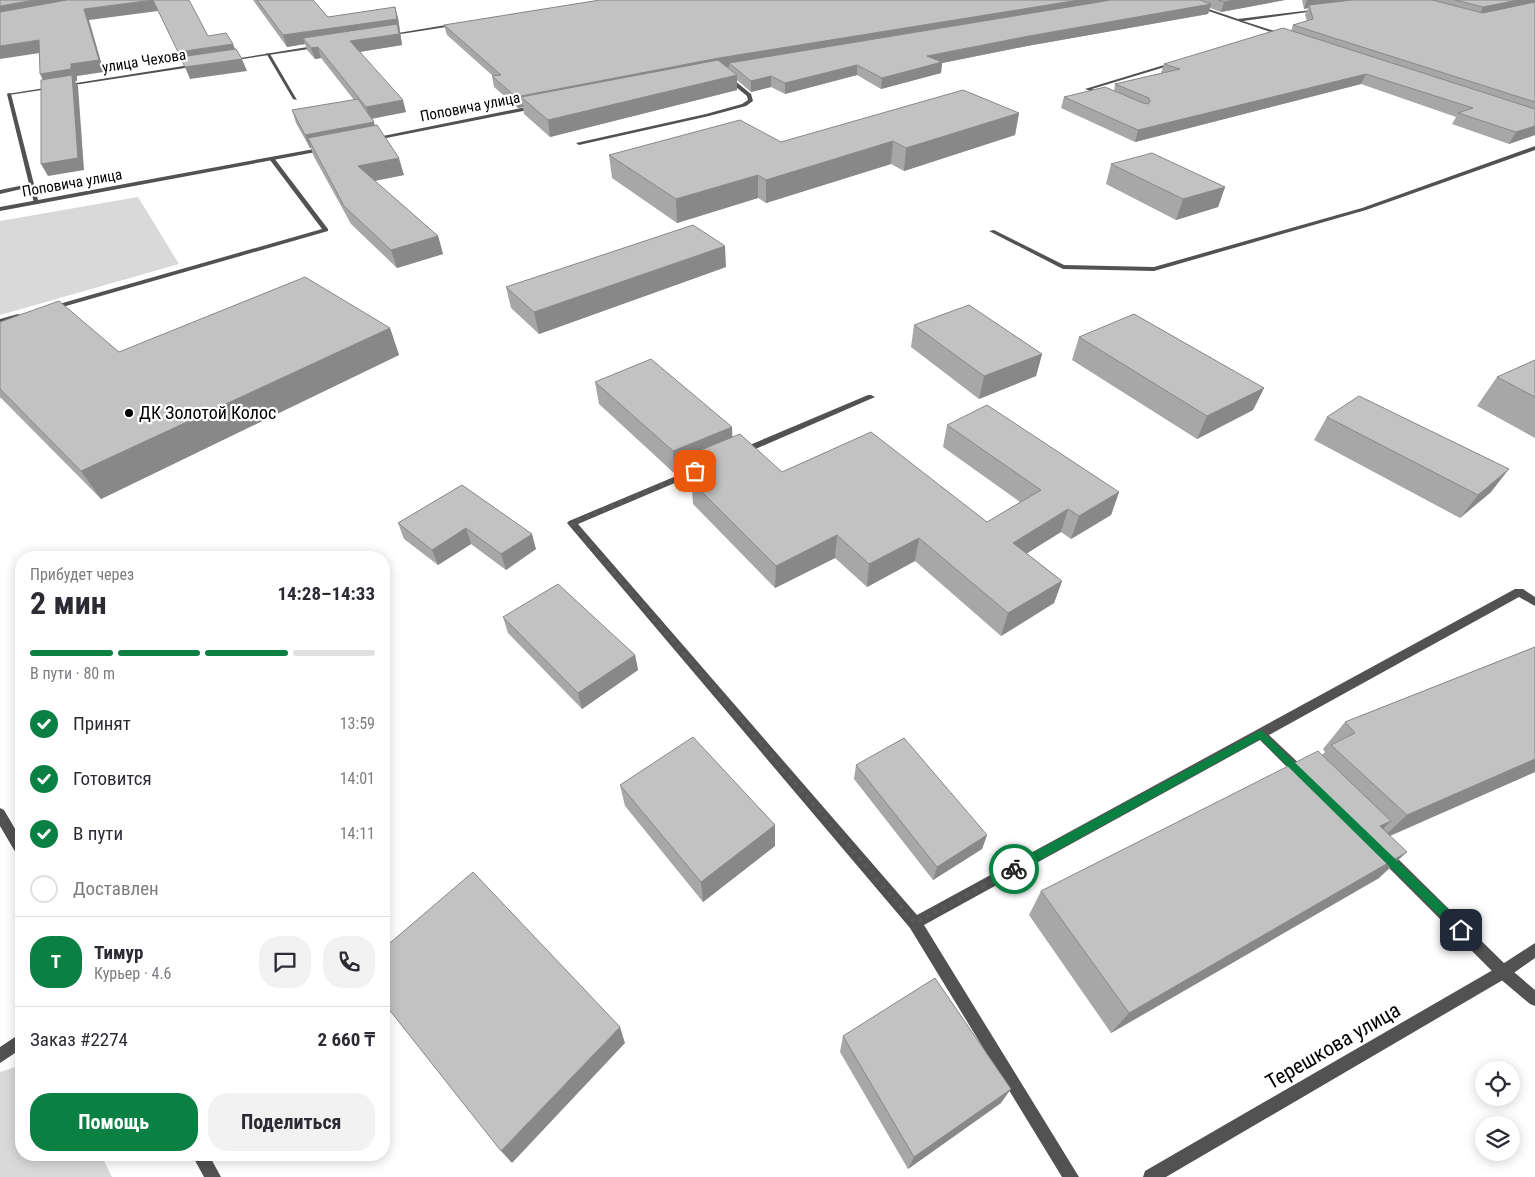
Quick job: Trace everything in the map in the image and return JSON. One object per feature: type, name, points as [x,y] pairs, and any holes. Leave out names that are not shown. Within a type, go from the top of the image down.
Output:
[{"type":"street","points":[[1178,0],[1285,36]]},
{"type":"street","points":[[1234,20],[1323,10]]},
{"type":"street","points":[[385,36],[462,23]]},
{"type":"street","points":[[1266,36],[1276,33]]},
{"type":"street","points":[[220,62],[326,45]]},
{"type":"street","points":[[268,54],[295,99]]},
{"type":"street","points":[[1111,99],[1087,89],[1181,61]]},
{"type":"street","name":"улица Чехова","points":[[32,185],[9,94],[201,65]]},
{"type":"street","points":[[579,143],[744,105],[752,100],[749,95],[721,72],[730,70]]},
{"type":"street","name":"Поповича улица","points":[[369,140],[543,105]]},
{"type":"street","name":"Поповича улица","points":[[0,210],[330,148]]},
{"type":"street","points":[[992,231],[1063,267],[1154,269],[1364,209],[1535,148]]},
{"type":"street","points":[[38,311],[326,230],[272,159]]},
{"type":"street","points":[[0,192],[32,185],[37,203]]},
{"type":"street","points":[[0,321],[29,313]]},
{"type":"street","points":[[726,458],[871,397]]},
{"type":"street","points":[[708,466],[572,523],[915,923],[1071,1177]]},
{"type":"street","points":[[915,923],[1519,592],[1535,602]]},
{"type":"street","points":[[1261,734],[1311,783]]},
{"type":"street","points":[[0,814],[15,840]]},
{"type":"street","points":[[1375,846],[1503,972],[1535,999]]},
{"type":"street","name":"Терешкова улица","points":[[1151,1177],[1503,972],[1535,950]]},
{"type":"street","points":[[0,1056],[15,1045]]},
{"type":"street","points":[[204,1161],[213,1177]]},
{"type":"shaded area","points":[[138,197],[179,264],[0,315],[0,221]]},
{"type":"shaded area","points":[[15,1067],[15,1161],[104,1161],[112,1177],[0,1177],[0,1072]]},
{"type":"building","points":[[0,0],[35,0],[0,6]]},
{"type":"building","points":[[67,0],[153,0],[84,9],[99,60],[71,64],[71,69],[40,74],[39,40],[0,46],[0,12]]},
{"type":"building","points":[[153,0],[189,0],[208,36],[226,33],[233,44],[178,52]]},
{"type":"building","points":[[257,0],[313,0],[328,17],[395,7],[397,19],[283,35]]},
{"type":"building","points":[[600,0],[1079,0],[719,58],[516,97],[492,76],[501,75],[444,25]]},
{"type":"building","points":[[1111,0],[1200,0],[1211,4],[927,56],[942,62],[882,78],[857,65],[785,83],[771,76],[751,81],[729,63]]},
{"type":"building","points":[[1218,0],[1235,0],[1224,2]]},
{"type":"building","points":[[1352,0],[1432,0],[1483,13],[1535,2],[1535,102],[1293,25],[1313,19],[1309,5]]},
{"type":"building","points":[[1455,0],[1518,0],[1483,7]]},
{"type":"building","points":[[397,24],[399,34],[350,41],[403,100],[366,107],[318,47],[311,48],[303,38]]},
{"type":"building","points":[[1283,28],[1535,109],[1535,126],[1516,132],[1458,113],[1473,108],[1366,74],[1138,130],[1064,97],[1105,87],[1148,104],[1150,102],[1149,98],[1115,84],[1180,69],[1164,64]]},
{"type":"building","points":[[236,49],[242,59],[185,67],[180,57]]},
{"type":"building","points":[[718,60],[737,75],[548,120],[521,97]]},
{"type":"building","points":[[72,75],[78,158],[41,164],[41,80]]},
{"type":"building","points":[[963,90],[1019,113],[906,148],[893,141],[766,180],[758,175],[676,199],[609,155],[740,120],[781,142]]},
{"type":"building","points":[[358,99],[374,122],[305,135],[292,110]]},
{"type":"building","points":[[377,125],[399,158],[358,166],[438,236],[391,250],[344,206],[308,138]]},
{"type":"building","points":[[1152,153],[1225,187],[1183,199],[1111,164]]},
{"type":"building","points":[[693,225],[725,246],[534,312],[506,287]]},
{"type":"building","points":[[305,277],[390,328],[81,471],[0,389],[0,322],[59,301],[119,352]]},
{"type":"building","points":[[969,305],[1042,354],[984,376],[914,325]]},
{"type":"building","points":[[1134,314],[1264,388],[1207,416],[1079,337]]},
{"type":"building","points":[[651,359],[732,427],[673,451],[595,382]]},
{"type":"building","points":[[1535,360],[1535,397],[1497,377]]},
{"type":"building","points":[[1359,396],[1509,469],[1478,495],[1327,417]]},
{"type":"building","points":[[987,405],[1119,492],[1079,516],[1068,509],[1013,543],[1062,581],[1008,613],[919,538],[869,564],[837,535],[776,566],[691,481],[702,477],[681,458],[740,434],[782,472],[871,432],[987,522],[1041,490],[947,425]]},
{"type":"building","points":[[462,485],[532,534],[501,554],[466,528],[432,550],[398,523]]},
{"type":"building","points":[[558,584],[635,655],[578,693],[503,617]]},
{"type":"building","points":[[1535,647],[1535,759],[1407,815],[1331,745],[1355,733],[1345,722]]},
{"type":"building","points":[[693,737],[775,825],[701,882],[620,785]]},
{"type":"building","points":[[904,738],[987,835],[937,867],[856,765]]},
{"type":"building","points":[[1318,751],[1391,821],[1380,826],[1407,852],[1129,1013],[1041,891]]},
{"type":"building","points":[[473,872],[620,1027],[501,1151],[390,1011],[390,943]]},
{"type":"building","points":[[935,978],[1011,1089],[914,1157],[843,1036]]},
{"type":"way so far","points":[[695,471],[572,523],[915,923],[1014,869]]},
{"type":"place","name":"ДК Золотой Колос","points":[[129,413]]},
{"type":"route","points":[[1014,869],[1261,734],[1461,930]]}]
